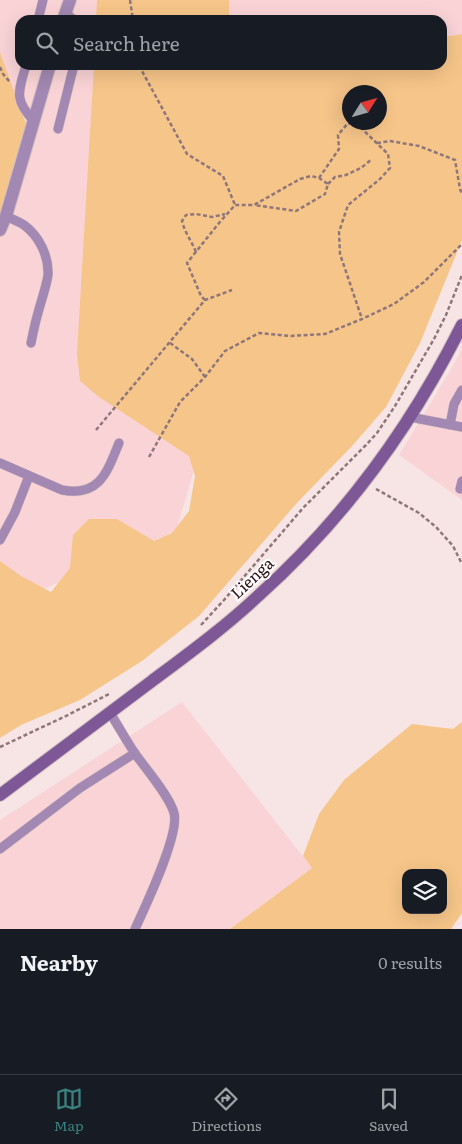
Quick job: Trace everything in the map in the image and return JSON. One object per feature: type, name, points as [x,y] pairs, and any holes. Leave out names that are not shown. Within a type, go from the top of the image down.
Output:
[{"type":"street","points":[[0,230],[6,216],[49,70]]},
{"type":"street","name":"Lienga","points":[[0,794],[198,646],[259,596],[320,534],[379,463],[410,417],[462,325]]},
{"type":"lane","points":[[39,15],[43,0]]},
{"type":"lane","points":[[25,70],[19,92],[20,103],[24,111],[34,121]]},
{"type":"lane","points":[[58,128],[73,70]]},
{"type":"lane","points":[[6,216],[23,224],[32,232],[40,242],[47,259],[48,274],[46,286],[30,344]]},
{"type":"lane","points":[[450,425],[454,404],[462,390]]},
{"type":"lane","points":[[410,417],[462,427]]},
{"type":"lane","points":[[0,463],[62,490],[71,492],[82,491],[102,479],[109,468],[119,443]]},
{"type":"lane","points":[[0,540],[15,512],[29,476]]},
{"type":"lane","points":[[110,713],[168,800],[175,814],[172,835],[163,865],[135,929]]},
{"type":"lane","points":[[0,849],[80,788],[135,753]]},
{"type":"path","points":[[130,0],[132,15]]},
{"type":"path","points":[[142,70],[187,154],[223,176],[235,205]]},
{"type":"path","points":[[319,178],[339,149],[338,135],[348,123],[359,126],[388,154],[390,168],[380,179],[348,205],[339,232],[340,254],[362,319]]},
{"type":"path","points":[[377,143],[390,140],[419,146],[455,160],[462,194]]},
{"type":"path","points":[[205,300],[200,296],[187,263],[235,205],[254,205],[296,211],[324,194],[328,184],[335,177],[346,175],[361,168],[372,159]]},
{"type":"path","points":[[254,205],[300,179],[312,176],[328,184]]},
{"type":"path","points":[[196,252],[185,232],[182,221],[186,215],[196,214],[212,217],[227,214]]},
{"type":"path","points":[[148,457],[180,402],[205,377],[225,351],[259,333],[290,336],[325,334],[362,319],[394,304],[424,282],[462,244]]},
{"type":"path","points":[[200,626],[303,508],[380,429],[434,339],[462,275]]},
{"type":"path","points":[[96,430],[205,300],[232,290]]},
{"type":"path","points":[[170,343],[192,359],[205,377]]},
{"type":"path","points":[[364,482],[419,513],[436,527],[454,546],[462,564]]},
{"type":"path","points":[[0,746],[111,693]]},
{"type":"shaded area","points":[[0,0],[106,0],[105,15],[15,15],[15,70],[104,70],[197,460],[176,531],[0,608],[0,234],[26,124],[0,52]]},
{"type":"shaded area","points":[[97,0],[229,0],[229,15],[96,15]]},
{"type":"shaded area","points":[[229,0],[462,0],[462,34],[447,36],[447,15],[229,15]]},
{"type":"shaded area","points":[[462,34],[462,240],[420,343],[386,407],[353,445],[296,504],[199,616],[142,661],[80,700],[21,725],[0,738],[0,561],[21,576],[51,592],[70,568],[73,535],[89,519],[117,519],[154,541],[172,533],[189,511],[195,476],[189,456],[99,397],[80,381],[77,354],[94,70],[447,70],[447,36]]},
{"type":"shaded area","points":[[0,52],[26,124],[0,234]]},
{"type":"shaded area","points":[[462,348],[462,500],[399,455]]},
{"type":"shaded area","points":[[182,702],[312,868],[230,929],[0,929],[0,820]]},
{"type":"shaded area","points":[[462,722],[462,913],[451,929],[230,929],[312,868],[303,856],[319,814],[344,780],[412,724],[453,729]]}]
